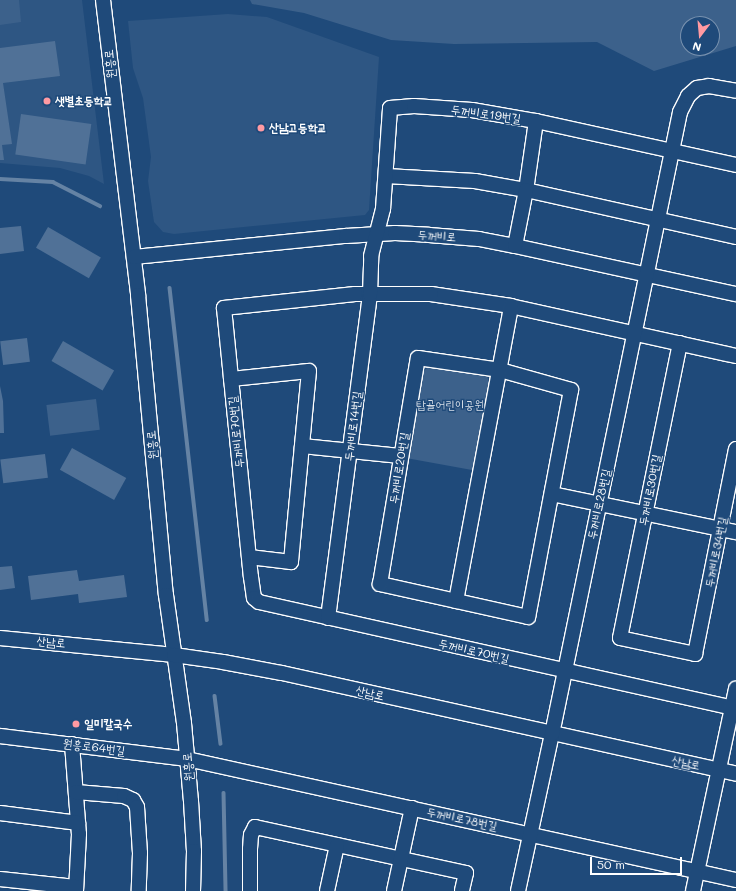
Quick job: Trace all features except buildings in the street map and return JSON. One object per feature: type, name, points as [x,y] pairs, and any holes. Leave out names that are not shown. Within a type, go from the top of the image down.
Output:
[{"type":"street","name":"원흥로","points":[[103,0],[134,257],[165,587],[187,759],[194,851],[193,891]]},
{"type":"street","name":"두꺼비로28번길","points":[[518,891],[552,734],[680,112],[688,96],[697,88],[709,86],[736,91]]},
{"type":"street","name":"두꺼비로19번길","points":[[390,108],[414,106],[472,110],[536,121],[526,190],[515,246]]},
{"type":"street","name":"두꺼비로14번길","points":[[328,618],[370,294],[371,256],[383,209],[390,108]]},
{"type":"street","points":[[536,121],[736,165]]},
{"type":"street","points":[[386,176],[475,181],[526,190],[736,237]]},
{"type":"street","name":"두꺼비로","points":[[134,257],[376,234],[429,235],[479,239],[736,294]]},
{"type":"street","points":[[370,294],[431,294],[511,306],[736,356]]},
{"type":"street","name":"두꺼비로70번길","points":[[370,294],[224,308],[254,598],[258,602],[734,709]]},
{"type":"street","points":[[456,601],[511,306]]},
{"type":"street","name":"두꺼비로30번길","points":[[680,343],[620,638],[695,654]]},
{"type":"street","name":"두꺼비로20번길","points":[[418,358],[500,370],[571,390],[528,617],[380,584],[400,456],[418,358]]},
{"type":"street","name":"두꺼비로70번길","points":[[231,379],[309,371],[291,562],[249,557]]},
{"type":"street","points":[[302,446],[400,456]]},
{"type":"street","name":"두꺼비로34번길","points":[[695,654],[736,449]]},
{"type":"street","points":[[552,494],[736,532]]},
{"type":"street","name":"산남로","points":[[0,638],[174,655],[282,673],[736,774]]},
{"type":"street","points":[[693,891],[719,770],[734,709],[736,689]]},
{"type":"street","name":"원흥로64번길","points":[[0,736],[187,759]]},
{"type":"street","points":[[0,879],[76,889],[78,823],[72,744]]},
{"type":"street","name":"두꺼비로78번길","points":[[187,759],[736,880]]},
{"type":"street","points":[[76,792],[124,796],[133,800],[137,808],[140,845],[139,891]]},
{"type":"street","points":[[394,891],[412,808]]},
{"type":"street","points":[[0,813],[78,823]]},
{"type":"street","points":[[250,891],[251,835],[255,828],[466,873],[462,891]]},
{"type":"street","points":[[327,891],[337,845]]},
{"type":"shaded area","name":"샛별초등학교","points":[[0,0],[82,0],[104,184],[89,176],[60,168],[0,163]]},
{"type":"shaded area","name":"산남고등학교","points":[[228,14],[267,17],[379,57],[369,210],[365,215],[174,234],[163,232],[154,222],[148,181],[151,157],[143,98],[133,68],[128,21]]},
{"type":"green space","points":[[0,0],[19,0],[21,22],[0,25]]},
{"type":"green space","points":[[250,0],[736,0],[736,46],[720,51],[720,16],[680,16],[680,56],[703,56],[654,71],[597,42],[454,44],[391,40],[304,13],[252,4]]},
{"type":"green space","name":"탑골어린이공원","points":[[434,364],[485,370],[491,388],[472,470],[406,458],[418,374]]},
{"type":"green space","points":[[96,399],[100,430],[50,436],[46,405]]},
{"type":"waterway","points":[[0,179],[53,182],[100,206]]},
{"type":"waterway","points":[[170,288],[207,620]]},
{"type":"waterway","points":[[215,696],[221,744]]},
{"type":"waterway","points":[[224,793],[226,891]]},
{"type":"place","name":"샛별초등학교","points":[[47,101]]},
{"type":"place","name":"산남고등학교","points":[[261,128]]},
{"type":"place","name":"일미칼국수","points":[[76,724]]}]
